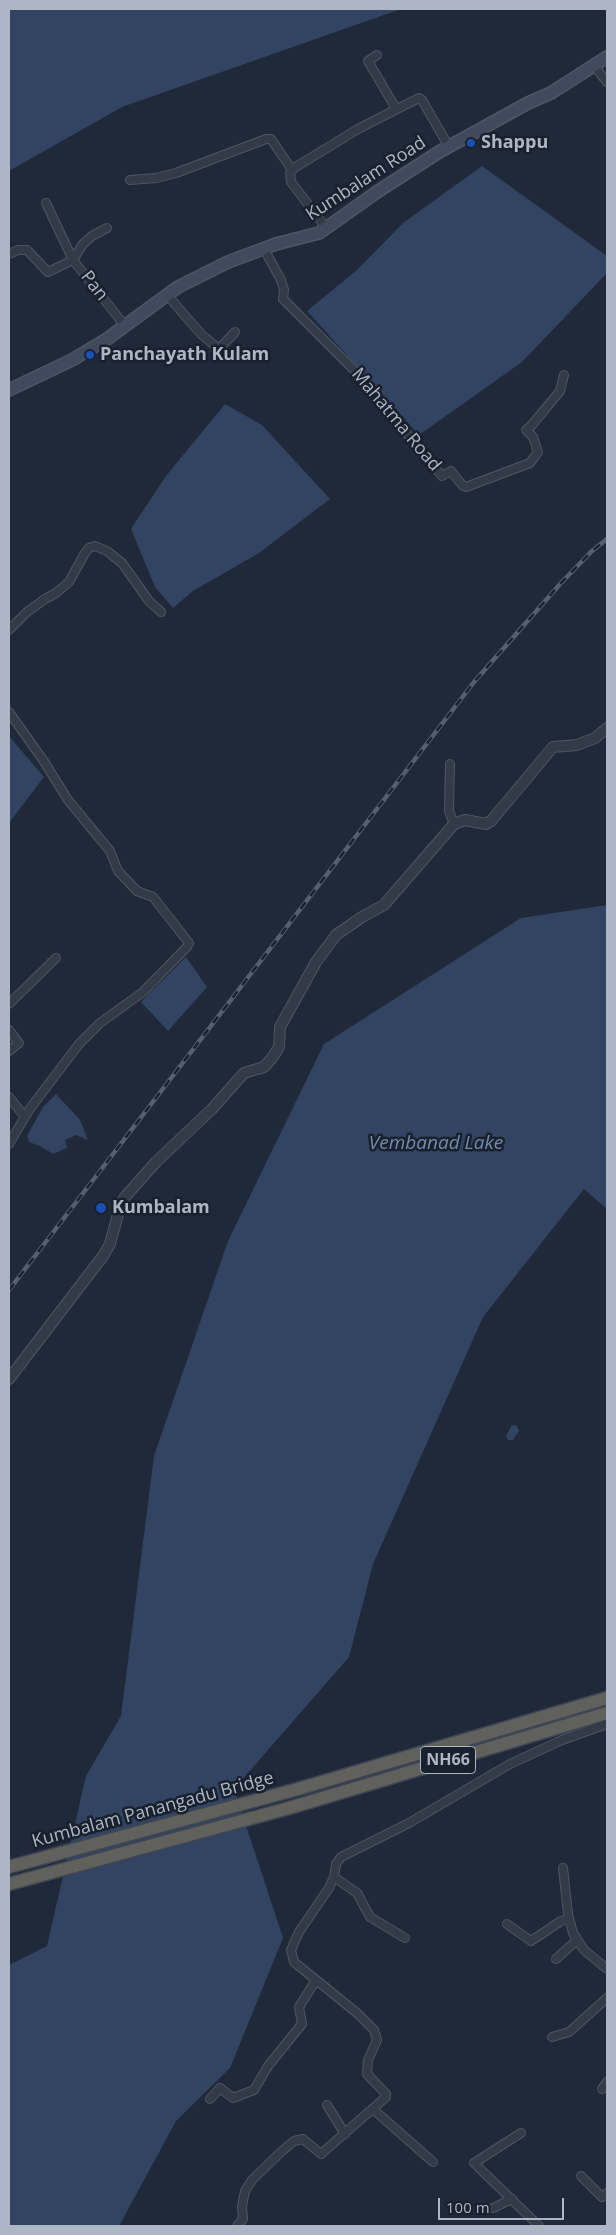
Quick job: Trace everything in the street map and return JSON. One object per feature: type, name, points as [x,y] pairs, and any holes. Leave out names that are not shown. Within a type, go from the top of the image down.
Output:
[{"type":"highway","name":"Kumbalam Panangadu Bridge","points":[[13,1866],[298,1789],[607,1698]]},
{"type":"highway","name":"Kumbalam Panangadu Bridge","points":[[9,1884],[289,1808],[607,1713]]},
{"type":"main road","name":"Kumbalam Road","points":[[9,390],[72,360],[125,326],[167,295],[228,262],[264,248],[319,233],[377,192],[449,147],[551,92],[607,57]]},
{"type":"street","points":[[377,55],[368,61],[396,107],[399,108]]},
{"type":"street","points":[[594,66],[607,82]]},
{"type":"street","points":[[326,229],[291,182],[290,173],[292,170],[358,129],[419,98],[422,100],[449,147]]},
{"type":"street","points":[[130,180],[176,174],[266,139],[271,139],[292,170]]},
{"type":"street","points":[[46,203],[73,260]]},
{"type":"street","points":[[73,260],[83,244],[92,236],[107,228]]},
{"type":"street","name":"Mahatma Road","points":[[264,248],[281,280],[284,290],[283,299],[355,371],[442,476],[451,471],[462,485],[466,486],[530,463],[538,452],[533,437],[526,430],[532,426],[560,391],[564,375]]},
{"type":"street","name":"Pan","points":[[9,254],[18,250],[26,250],[48,272],[73,260],[125,326]]},
{"type":"street","points":[[167,295],[201,334],[219,349],[235,332]]},
{"type":"street","points":[[9,630],[27,612],[69,582],[85,553],[94,546],[107,551],[122,563],[149,600],[161,612]]},
{"type":"street","points":[[9,712],[43,760],[68,800],[110,851],[118,871],[137,891],[153,897],[189,943],[188,947],[143,992],[100,1022],[79,1044],[25,1117],[9,1144]]},
{"type":"street","points":[[9,1379],[103,1256],[110,1244],[124,1198],[156,1162],[212,1110],[244,1073],[264,1067],[272,1058],[279,1046],[280,1027],[316,962],[336,935],[384,905],[454,824],[465,820],[486,824],[553,747],[577,745],[595,738],[607,728]]},
{"type":"street","points":[[450,764],[449,811],[454,824]]},
{"type":"street","points":[[9,1004],[56,958]]},
{"type":"street","points":[[9,1030],[19,1043],[9,1051]]},
{"type":"street","points":[[9,1097],[25,1117]]},
{"type":"street","points":[[237,2226],[243,2219],[242,2206],[245,2191],[252,2180],[282,2150],[294,2141],[303,2139],[321,2154],[374,2110],[386,2097],[386,2094],[367,2074],[368,2060],[377,2040],[374,2030],[358,2014],[294,1962],[291,1950],[299,1932],[334,1877],[336,1864],[341,1858],[371,1840],[409,1823],[510,1764],[562,1740],[607,1724]]},
{"type":"street","points":[[563,1868],[569,1919],[577,1940],[584,1950],[607,1969]]},
{"type":"street","points":[[334,1877],[357,1893],[370,1917],[405,1938]]},
{"type":"street","points":[[507,1924],[531,1941],[561,1921],[569,1919]]},
{"type":"street","points":[[556,1960],[577,1940]]},
{"type":"street","points":[[210,2099],[220,2088],[233,2098],[254,2090],[268,2066],[302,2024],[299,2007],[316,1980]]},
{"type":"street","points":[[552,2037],[569,2032],[607,1998]]},
{"type":"street","points":[[327,2105],[345,2134]]},
{"type":"street","points":[[374,2110],[433,2162]]},
{"type":"street","points":[[521,2133],[474,2163],[540,2226]]},
{"type":"street","points":[[581,2176],[602,2197],[607,2193]]},
{"type":"street","points":[[493,2208],[512,2199]]},
{"type":"water","points":[[9,9],[401,9],[122,107],[9,171]]},
{"type":"water","points":[[482,166],[607,256],[607,273],[522,362],[419,435],[307,311],[358,269],[403,223]]},
{"type":"water","points":[[225,404],[262,425],[330,499],[259,553],[193,591],[173,608],[155,587],[131,529],[166,476]]},
{"type":"water","points":[[9,736],[44,777],[9,823]]},
{"type":"water","name":"Vembanad Lake","points":[[607,905],[607,1209],[584,1189],[483,1317],[373,1564],[349,1657],[234,1789],[283,1938],[230,2068],[176,2121],[119,2226],[9,2226],[9,1965],[47,1946],[86,1776],[121,1716],[154,1456],[228,1241],[324,1044],[521,918]]},
{"type":"water","points":[[186,957],[207,987],[168,1031],[141,1002]]},
{"type":"water","points":[[56,1094],[80,1120],[88,1140],[76,1135],[65,1140],[67,1148],[53,1154],[29,1142],[27,1136],[43,1107]]},
{"type":"water","points":[[512,1425],[517,1426],[519,1431],[513,1440],[508,1440],[506,1436]]},
{"type":"railway","points":[[9,1290],[474,682],[561,583],[592,551],[607,539]]},
{"type":"place","name":"Shappu","points":[[471,143]]},
{"type":"place","name":"Panchayath Kulam","points":[[90,355]]},
{"type":"place","name":"Kumbalam","points":[[101,1208]]}]
